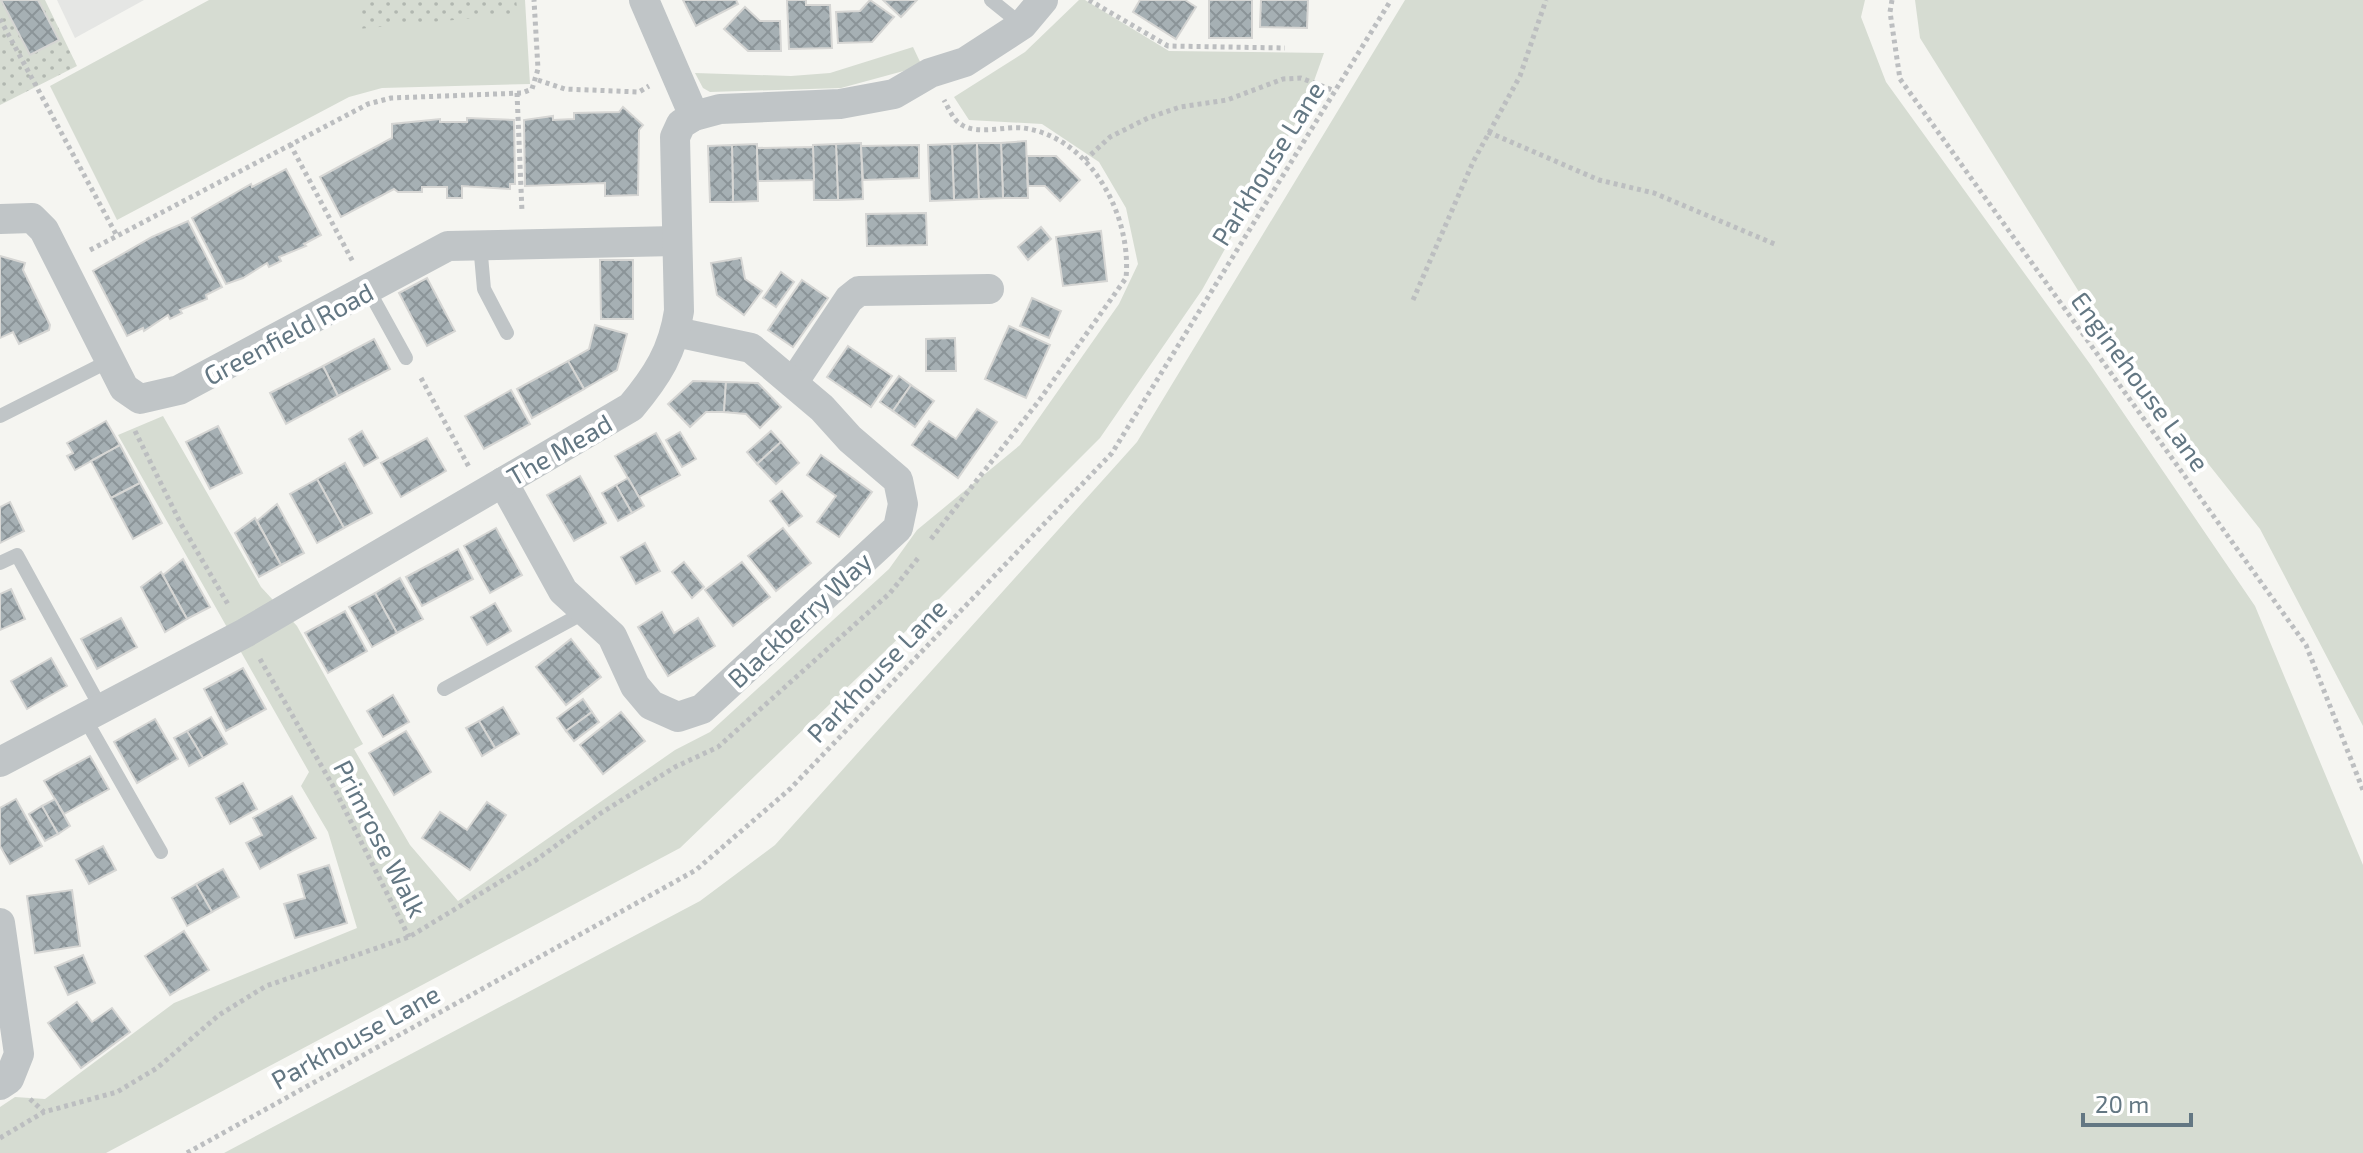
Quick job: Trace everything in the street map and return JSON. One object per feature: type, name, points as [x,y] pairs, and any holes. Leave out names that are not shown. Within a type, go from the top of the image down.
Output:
[{"type":"street","points":[[644,0],[694,116],[720,109],[840,104],[894,94],[930,73],[965,62],[1022,25],[1043,0]]},
{"type":"street","name":"The Mead","points":[[0,762],[245,633],[631,407],[662,369],[676,332],[679,311],[675,137],[681,124],[694,116]]},
{"type":"street","points":[[0,219],[32,218],[44,230],[124,388],[140,399]]},
{"type":"street","name":"Greenfield Road","points":[[140,399],[179,390],[448,246],[675,241]]},
{"type":"street","points":[[793,383],[849,299],[859,291],[989,289]]},
{"type":"street","name":"Blackberry Way","points":[[493,488],[563,591],[612,636],[635,686],[651,705],[678,717],[702,709],[898,528],[903,504],[898,480],[751,348],[676,332]]},
{"type":"street","points":[[0,923],[19,1054],[9,1079],[0,1085]]},
{"type":"lane","points":[[991,0],[1022,25]]},
{"type":"lane","points":[[480,244],[484,289],[507,333]]},
{"type":"lane","points":[[369,291],[406,358]]},
{"type":"lane","points":[[0,416],[109,361]]},
{"type":"lane","points":[[0,563],[17,555],[161,852]]},
{"type":"lane","points":[[444,689],[585,612]]},
{"type":"path","points":[[0,19],[117,236],[368,104],[391,98],[517,93],[532,89],[537,80],[534,0]]},
{"type":"path","points":[[1089,0],[1168,46],[1285,48]]},
{"type":"path","name":"Parkhouse Lane","points":[[187,1153],[696,870],[790,789],[1112,453],[1391,0]]},
{"type":"path","points":[[1413,300],[1488,132],[1520,76],[1546,0]]},
{"type":"path","name":"Enginehouse Lane","points":[[1892,0],[1890,12],[1900,79],[2306,645],[2363,790]]},
{"type":"path","points":[[930,73],[961,125],[969,128],[1023,128],[1042,133],[1085,160],[1110,137],[1148,118],[1180,107],[1227,100],[1283,79],[1301,78],[1335,91]]},
{"type":"path","points":[[537,80],[565,89],[639,92]]},
{"type":"path","points":[[517,93],[523,243]]},
{"type":"path","points":[[1488,132],[1599,180],[1654,193],[1777,245]]},
{"type":"path","points":[[290,144],[369,291]]},
{"type":"path","points":[[406,358],[414,365],[493,488]]},
{"type":"path","name":"Primrose Walk","points":[[0,1138],[44,1112],[117,1092],[157,1068],[219,1015],[266,986],[409,937],[333,786],[181,524],[130,421],[140,399]]},
{"type":"shaded area","points":[[0,0],[45,0],[77,66],[0,105]]},
{"type":"shaded area","points":[[57,0],[144,0],[75,38]]},
{"type":"shaded area","points":[[209,0],[525,0],[530,84],[382,88],[349,97],[117,220],[50,86]]},
{"type":"shaded area","points":[[358,0],[516,0],[518,14],[358,29]]},
{"type":"shaded area","points":[[1079,0],[1085,0],[1169,51],[1324,53],[1305,106],[1202,290],[1100,438],[932,606],[680,848],[106,1153],[0,1153],[0,1107],[15,1097],[45,1099],[174,1003],[357,928],[328,832],[301,786],[309,772],[118,435],[163,416],[261,587],[297,626],[363,744],[354,749],[410,845],[458,901],[675,750],[710,732],[889,569],[917,530],[1020,445],[1119,304],[1138,264],[1126,208],[1099,162],[1042,124],[969,120],[954,97],[1025,52]]},
{"type":"shaded area","points":[[1405,0],[1865,0],[1861,17],[1886,82],[2090,364],[2255,606],[2363,865],[2363,1153],[224,1153],[700,901],[775,845],[1137,442]]},
{"type":"shaded area","points":[[1915,0],[2363,0],[2363,726],[2260,529],[2106,335],[1920,38]]},
{"type":"shaded area","points":[[913,47],[922,66],[841,88],[710,92],[703,88],[695,73],[791,76],[830,73]]},
{"type":"building","points":[[1,0],[38,0],[59,40],[30,55]]},
{"type":"building","points":[[683,0],[736,0],[738,4],[696,26]]},
{"type":"building","points":[[787,0],[806,0],[806,5],[830,5],[832,48],[789,49]]},
{"type":"building","points":[[870,0],[894,17],[872,42],[838,43],[836,12],[860,11]]},
{"type":"building","points":[[883,0],[917,0],[901,17]]},
{"type":"building","points":[[1140,0],[1185,0],[1196,7],[1176,39],[1133,12]]},
{"type":"building","points":[[1209,0],[1252,0],[1252,38],[1209,38]]},
{"type":"building","points":[[1261,0],[1308,0],[1307,28],[1260,27]]},
{"type":"building","points":[[745,7],[760,21],[780,21],[781,51],[748,51],[724,29]]},
{"type":"building","points":[[623,107],[643,125],[639,130],[638,195],[605,196],[605,183],[525,186],[524,120],[553,116],[553,120],[574,119],[574,113],[619,112]]},
{"type":"building","points":[[467,118],[514,120],[515,184],[510,184],[510,189],[462,186],[462,198],[447,198],[447,187],[422,187],[422,192],[398,192],[394,189],[341,217],[320,177],[392,138],[392,124],[440,119],[440,122],[467,122]]},
{"type":"building","points":[[1026,141],[1028,198],[1003,198],[1001,143]]},
{"type":"building","points":[[861,143],[863,199],[838,200],[836,144]]},
{"type":"building","points":[[977,143],[979,199],[954,200],[952,144]]},
{"type":"building","points":[[977,143],[1001,143],[1003,198],[979,199]]},
{"type":"building","points":[[757,144],[758,201],[733,202],[732,145]]},
{"type":"building","points":[[836,144],[838,200],[814,200],[813,145]]},
{"type":"building","points":[[952,144],[954,200],[930,201],[928,145]]},
{"type":"building","points":[[732,145],[733,202],[710,202],[708,146]]},
{"type":"building","points":[[919,145],[919,178],[863,180],[861,146]]},
{"type":"building","points":[[813,147],[814,180],[758,181],[757,148]]},
{"type":"building","points":[[1027,156],[1056,156],[1080,180],[1060,201],[1045,186],[1028,186]]},
{"type":"building","points":[[286,169],[321,235],[304,244],[306,246],[279,257],[281,261],[269,267],[267,263],[243,278],[226,284],[192,218],[251,184],[252,187]]},
{"type":"building","points":[[926,213],[927,245],[867,246],[866,214]]},
{"type":"building","points":[[188,221],[222,287],[206,295],[207,299],[180,310],[182,313],[170,319],[168,315],[144,331],[143,328],[127,336],[93,271],[152,237]]},
{"type":"building","points":[[1041,227],[1051,239],[1028,260],[1018,247]]},
{"type":"building","points":[[1101,231],[1107,281],[1063,286],[1056,237]]},
{"type":"building","points":[[0,256],[25,263],[23,270],[50,325],[49,330],[19,344],[13,332],[0,338]]},
{"type":"building","points":[[741,258],[745,279],[762,291],[744,315],[717,295],[711,263]]},
{"type":"building","points":[[600,260],[633,260],[633,319],[601,319]]},
{"type":"building","points":[[781,272],[794,282],[776,307],[763,298]]},
{"type":"building","points":[[427,278],[455,331],[427,346],[399,293]]},
{"type":"building","points":[[802,280],[828,298],[793,347],[768,330]]},
{"type":"building","points":[[1032,298],[1061,311],[1049,338],[1020,326]]},
{"type":"building","points":[[595,325],[627,334],[617,370],[584,389],[568,361],[589,349]]},
{"type":"building","points":[[1009,326],[1050,345],[1026,398],[985,379]]},
{"type":"building","points":[[955,338],[956,371],[926,371],[926,339]]},
{"type":"building","points":[[374,339],[390,369],[338,396],[323,366]]},
{"type":"building","points":[[848,346],[892,376],[871,407],[827,377]]},
{"type":"building","points":[[568,361],[584,389],[532,418],[517,389]]},
{"type":"building","points":[[323,366],[338,396],[286,424],[270,393]]},
{"type":"building","points":[[899,376],[911,385],[893,411],[880,402]]},
{"type":"building","points":[[693,381],[726,382],[724,412],[706,412],[690,427],[668,404]]},
{"type":"building","points":[[726,382],[758,383],[781,407],[760,428],[746,414],[724,412]]},
{"type":"building","points":[[911,385],[934,401],[915,427],[893,411]]},
{"type":"building","points":[[511,390],[530,424],[484,449],[465,416]]},
{"type":"building","points":[[977,409],[997,422],[958,478],[912,445],[929,421],[956,439]]},
{"type":"building","points":[[106,421],[120,445],[75,470],[67,456],[73,453],[67,443]]},
{"type":"building","points":[[218,426],[242,473],[210,489],[186,442]]},
{"type":"building","points":[[362,431],[378,458],[364,466],[349,439]]},
{"type":"building","points":[[771,431],[781,442],[757,464],[747,452]]},
{"type":"building","points":[[680,432],[696,459],[682,467],[666,440]]},
{"type":"building","points":[[656,433],[680,475],[639,497],[615,456]]},
{"type":"building","points":[[427,438],[446,471],[401,497],[381,463]]},
{"type":"building","points":[[781,442],[799,463],[776,484],[757,464]]},
{"type":"building","points":[[120,445],[140,483],[111,498],[91,461]]},
{"type":"building","points":[[821,455],[872,492],[839,537],[817,522],[836,496],[807,475]]},
{"type":"building","points":[[345,463],[372,513],[344,528],[317,479]]},
{"type":"building","points":[[580,476],[606,523],[574,541],[547,495]]},
{"type":"building","points":[[628,478],[644,506],[632,513],[616,485]]},
{"type":"building","points":[[317,479],[344,528],[317,543],[290,494]]},
{"type":"building","points":[[140,483],[162,523],[133,539],[111,498]]},
{"type":"building","points":[[616,485],[632,513],[618,521],[602,493]]},
{"type":"building","points":[[782,491],[802,516],[789,526],[770,501]]},
{"type":"building","points":[[10,502],[24,531],[0,543],[0,507]]},
{"type":"building","points":[[277,504],[304,553],[281,565],[257,521]]},
{"type":"building","points":[[255,518],[281,565],[259,577],[235,533]]},
{"type":"building","points":[[496,528],[522,575],[490,593],[464,546]]},
{"type":"building","points":[[783,528],[811,563],[776,591],[748,556]]},
{"type":"building","points":[[645,543],[660,571],[636,584],[621,557]]},
{"type":"building","points":[[458,549],[473,579],[422,606],[406,577]]},
{"type":"building","points":[[183,559],[210,607],[187,619],[163,575]]},
{"type":"building","points":[[684,562],[704,587],[692,598],[672,572]]},
{"type":"building","points":[[742,562],[770,597],[733,626],[705,590]]},
{"type":"building","points":[[161,572],[187,619],[165,632],[141,587]]},
{"type":"building","points":[[400,578],[423,619],[397,633],[375,593]]},
{"type":"building","points":[[11,589],[25,619],[0,630],[0,594]]},
{"type":"building","points":[[375,593],[397,633],[372,647],[349,607]]},
{"type":"building","points":[[495,603],[511,631],[487,645],[471,617]]},
{"type":"building","points":[[345,611],[367,651],[328,673],[305,633]]},
{"type":"building","points":[[662,612],[674,633],[698,618],[715,646],[668,676],[638,627]]},
{"type":"building","points":[[121,618],[137,647],[97,669],[81,639]]},
{"type":"building","points":[[571,639],[601,677],[566,705],[536,667]]},
{"type":"building","points":[[51,658],[67,686],[27,709],[11,681]]},
{"type":"building","points":[[243,668],[266,709],[226,731],[204,689]]},
{"type":"building","points":[[393,695],[409,722],[383,737],[367,711]]},
{"type":"building","points":[[583,699],[592,712],[566,731],[557,718]]},
{"type":"building","points":[[503,707],[519,734],[495,748],[479,721]]},
{"type":"building","points":[[592,712],[599,722],[574,741],[566,731]]},
{"type":"building","points":[[621,712],[645,741],[603,774],[580,745]]},
{"type":"building","points":[[211,717],[227,744],[203,758],[187,731]]},
{"type":"building","points":[[155,719],[178,759],[137,783],[114,742]]},
{"type":"building","points":[[479,721],[495,748],[482,756],[466,728]]},
{"type":"building","points":[[187,731],[203,758],[189,766],[174,738]]},
{"type":"building","points":[[406,731],[431,772],[394,795],[369,753]]},
{"type":"building","points":[[90,756],[109,789],[64,814],[44,781]]},
{"type":"building","points":[[243,783],[257,809],[230,824],[216,798]]},
{"type":"building","points":[[292,796],[316,838],[260,869],[246,843],[262,835],[253,818]]},
{"type":"building","points":[[16,799],[42,846],[10,864],[0,846],[0,808]]},
{"type":"building","points":[[55,799],[70,826],[58,834],[42,806]]},
{"type":"building","points":[[487,802],[506,815],[470,870],[422,838],[440,812],[467,830]]},
{"type":"building","points":[[42,806],[58,834],[45,841],[29,814]]},
{"type":"building","points":[[103,846],[116,870],[89,884],[76,860]]},
{"type":"building","points":[[329,865],[347,923],[295,938],[284,904],[305,898],[298,875]]},
{"type":"building","points":[[223,869],[239,897],[212,912],[196,884]]},
{"type":"building","points":[[196,884],[212,912],[187,926],[172,898]]},
{"type":"building","points":[[72,890],[80,946],[35,953],[27,896]]},
{"type":"building","points":[[184,931],[209,970],[170,995],[145,956]]},
{"type":"building","points":[[83,955],[95,983],[68,995],[55,967]]},
{"type":"building","points":[[77,1002],[92,1022],[112,1008],[130,1032],[81,1068],[48,1023]]}]
